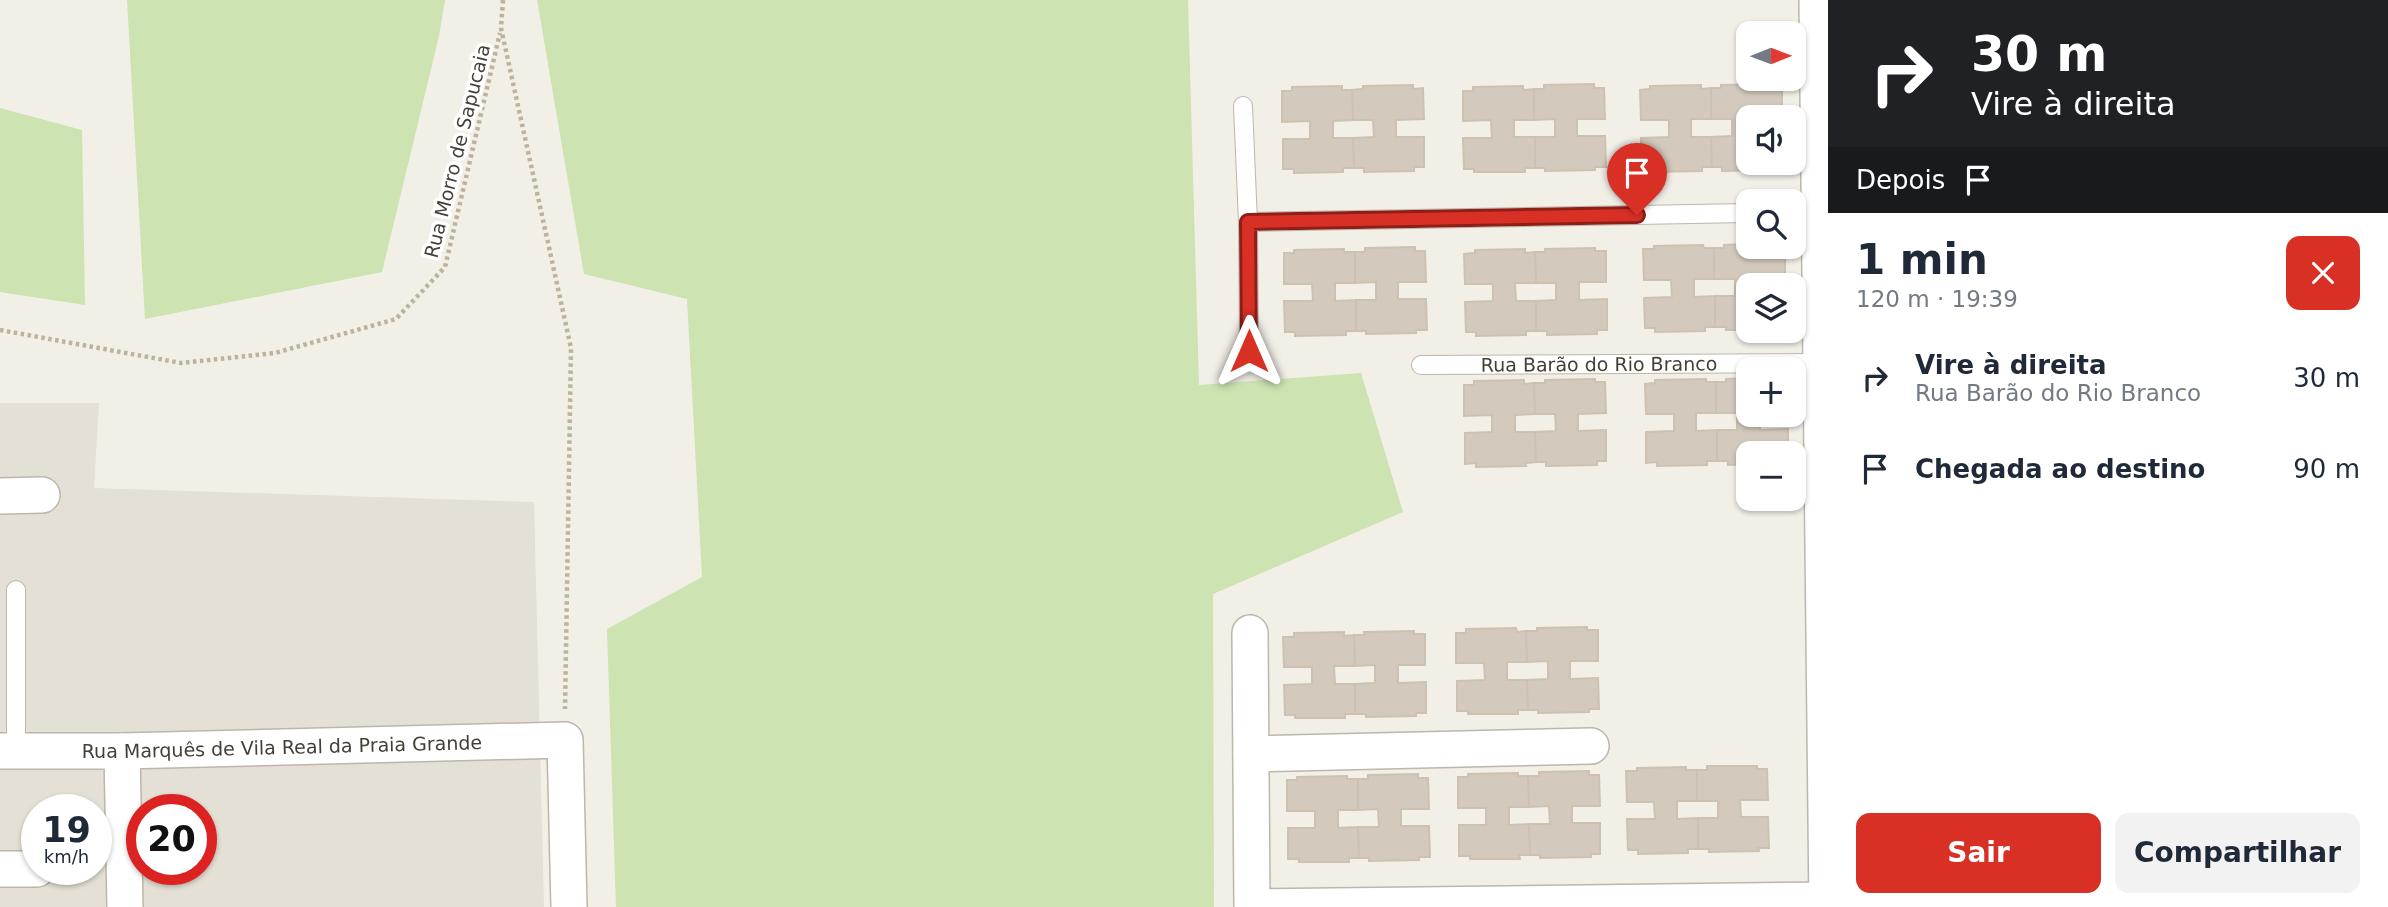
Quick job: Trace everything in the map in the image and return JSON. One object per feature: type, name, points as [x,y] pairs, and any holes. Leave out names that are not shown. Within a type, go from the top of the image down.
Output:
[{"type":"street","points":[[1250,633],[1252,907],[1827,904],[1821,363],[1807,212],[1817,0]]},
{"type":"street","points":[[0,496],[42,495]]},
{"type":"street","points":[[565,740],[569,907]]},
{"type":"street","name":"Rua Marquês de Vila Real da Praia Grande","points":[[8,751],[122,751],[565,740]]},
{"type":"street","points":[[1251,754],[1591,746]]},
{"type":"street","points":[[122,751],[125,907]]},
{"type":"street","points":[[0,869],[21,869]]},
{"type":"lane","points":[[1242,106],[1248,222],[1249,351]]},
{"type":"lane","points":[[1248,222],[1736,213]]},
{"type":"lane","name":"Rua Barão do Rio Branco","points":[[1422,365],[1821,363]]},
{"type":"lane","points":[[8,751],[16,590]]},
{"type":"path","points":[[503,0],[501,29],[571,348],[565,740]]},
{"type":"path","name":"Rua Morro de Sapucaia","points":[[0,330],[181,363],[275,353],[396,319],[445,267],[501,29]]},
{"type":"shaded area","points":[[0,403],[99,403],[94,488],[534,502],[544,907],[0,907]]},
{"type":"green space","points":[[127,0],[445,0],[439,36],[382,272],[145,319]]},
{"type":"green space","points":[[537,0],[1188,0],[1199,385],[1361,373],[1403,512],[1213,594],[1214,907],[616,907],[607,629],[702,577],[687,299],[584,274]]},
{"type":"green space","points":[[0,108],[82,130],[85,305],[0,292]]},
{"type":"building","points":[[1594,84],[1594,88],[1604,88],[1605,119],[1577,119],[1577,136],[1605,136],[1606,167],[1595,167],[1595,170],[1545,171],[1545,168],[1535,168],[1535,137],[1555,137],[1555,119],[1534,120],[1534,89],[1544,89],[1544,85]]},
{"type":"building","points":[[1413,85],[1413,89],[1423,88],[1424,119],[1396,120],[1396,137],[1424,137],[1424,167],[1414,167],[1414,171],[1364,172],[1364,168],[1354,168],[1353,138],[1374,137],[1373,120],[1353,120],[1352,90],[1363,89],[1363,86]]},
{"type":"building","points":[[1701,85],[1701,89],[1711,88],[1711,119],[1691,119],[1691,137],[1711,137],[1712,167],[1702,167],[1702,171],[1652,172],[1652,168],[1641,168],[1641,138],[1669,137],[1669,120],[1641,120],[1640,90],[1650,89],[1650,86]]},
{"type":"building","points":[[1721,85],[1736,85],[1736,91],[1782,91],[1782,105],[1736,105],[1736,171],[1722,171],[1722,167],[1712,167],[1711,137],[1732,136],[1732,119],[1711,119],[1711,88],[1721,88]]},
{"type":"building","points":[[1342,86],[1342,90],[1352,90],[1353,120],[1333,121],[1333,138],[1353,138],[1354,168],[1343,168],[1343,172],[1294,173],[1294,169],[1283,169],[1283,139],[1310,139],[1310,121],[1282,122],[1282,91],[1292,91],[1292,87]]},
{"type":"building","points":[[1523,86],[1523,90],[1534,89],[1534,120],[1514,120],[1514,137],[1535,137],[1535,168],[1525,168],[1525,172],[1474,172],[1474,169],[1464,169],[1463,138],[1492,138],[1491,120],[1463,121],[1463,91],[1473,91],[1473,87]]},
{"type":"building","points":[[1736,244],[1736,259],[1785,259],[1785,273],[1736,273],[1736,330],[1715,327],[1715,296],[1735,296],[1735,279],[1714,279],[1714,248],[1724,248],[1724,245]]},
{"type":"building","points":[[1703,245],[1704,248],[1714,248],[1714,279],[1694,279],[1694,297],[1715,296],[1715,327],[1705,327],[1705,331],[1655,332],[1655,328],[1645,328],[1644,298],[1672,297],[1671,280],[1644,280],[1643,249],[1654,249],[1654,246]]},
{"type":"building","points":[[1415,247],[1415,251],[1425,251],[1426,282],[1398,282],[1398,299],[1426,299],[1427,330],[1416,330],[1416,333],[1366,334],[1366,331],[1356,331],[1356,300],[1376,300],[1376,282],[1355,283],[1355,252],[1365,252],[1365,248]]},
{"type":"building","points":[[1595,248],[1595,251],[1606,251],[1606,282],[1579,282],[1579,300],[1607,299],[1607,330],[1597,330],[1597,334],[1547,335],[1547,331],[1536,331],[1536,301],[1556,300],[1556,283],[1536,283],[1535,252],[1545,252],[1545,249]]},
{"type":"building","points":[[1344,249],[1344,252],[1355,252],[1355,283],[1335,283],[1335,301],[1356,300],[1356,331],[1346,331],[1346,335],[1295,336],[1295,332],[1285,332],[1284,301],[1313,301],[1312,284],[1284,284],[1284,253],[1294,253],[1294,250]]},
{"type":"building","points":[[1525,249],[1525,253],[1535,252],[1536,283],[1515,283],[1516,301],[1536,301],[1536,331],[1526,331],[1526,335],[1476,336],[1476,332],[1466,332],[1465,302],[1493,301],[1493,284],[1465,284],[1464,254],[1475,253],[1475,250]]},
{"type":"building","points":[[1595,379],[1595,382],[1605,382],[1606,413],[1578,414],[1578,431],[1606,430],[1606,461],[1597,461],[1597,465],[1546,466],[1546,462],[1536,462],[1535,432],[1556,431],[1555,414],[1535,414],[1534,383],[1545,383],[1545,380]]},
{"type":"building","points":[[1706,379],[1706,382],[1716,382],[1716,413],[1696,413],[1696,431],[1717,430],[1717,461],[1707,461],[1707,465],[1657,466],[1657,462],[1646,463],[1646,432],[1674,431],[1674,414],[1646,414],[1645,384],[1655,383],[1655,380]]},
{"type":"building","points":[[1726,379],[1736,379],[1736,413],[1716,413],[1716,382],[1726,382]]},
{"type":"building","points":[[1524,380],[1524,384],[1534,383],[1535,414],[1515,415],[1515,432],[1535,432],[1536,462],[1525,463],[1526,466],[1476,467],[1476,463],[1465,464],[1465,433],[1492,432],[1492,415],[1464,416],[1464,385],[1474,385],[1474,381]]},
{"type":"building","points":[[1737,427],[1788,429],[1788,441],[1736,441],[1736,465],[1717,461],[1717,430],[1737,430]]},
{"type":"building","points":[[1587,627],[1587,630],[1598,630],[1598,661],[1570,661],[1570,679],[1598,678],[1599,709],[1589,709],[1589,712],[1538,713],[1538,710],[1528,710],[1527,680],[1548,679],[1548,661],[1527,662],[1526,631],[1537,631],[1537,628]]},
{"type":"building","points":[[1516,628],[1517,632],[1526,631],[1527,662],[1507,662],[1507,680],[1527,680],[1528,710],[1518,710],[1518,714],[1468,714],[1468,711],[1457,711],[1457,681],[1485,680],[1484,663],[1456,663],[1456,633],[1466,633],[1466,629]]},
{"type":"building","points":[[1414,631],[1414,634],[1425,634],[1425,665],[1398,665],[1398,683],[1426,682],[1426,713],[1416,713],[1416,716],[1366,717],[1366,714],[1355,714],[1355,684],[1375,683],[1375,665],[1355,666],[1354,635],[1364,635],[1364,632]]},
{"type":"building","points":[[1344,632],[1344,636],[1354,635],[1355,666],[1334,666],[1335,684],[1355,684],[1355,714],[1345,714],[1345,718],[1295,718],[1295,715],[1285,715],[1284,685],[1312,684],[1312,667],[1284,667],[1283,637],[1294,637],[1294,633]]},
{"type":"building","points":[[1707,766],[1757,766],[1757,769],[1767,769],[1768,800],[1740,800],[1741,817],[1768,817],[1769,848],[1758,848],[1759,851],[1709,852],[1709,849],[1698,849],[1698,818],[1718,818],[1718,801],[1697,801],[1697,770],[1707,770]]},
{"type":"building","points":[[1686,767],[1686,770],[1697,770],[1697,801],[1677,801],[1677,819],[1698,818],[1698,849],[1688,849],[1688,853],[1638,854],[1638,850],[1628,850],[1627,819],[1655,819],[1654,802],[1627,802],[1626,771],[1637,771],[1637,768]]},
{"type":"building","points":[[1589,771],[1589,775],[1599,775],[1600,806],[1572,806],[1572,823],[1600,823],[1600,854],[1591,854],[1591,857],[1540,858],[1540,855],[1530,855],[1529,824],[1550,824],[1549,806],[1529,807],[1528,776],[1539,776],[1539,772]]},
{"type":"building","points":[[1518,773],[1518,776],[1528,776],[1529,807],[1509,807],[1509,825],[1529,824],[1530,855],[1519,855],[1520,859],[1470,859],[1470,856],[1459,856],[1459,825],[1486,825],[1486,808],[1458,808],[1458,777],[1468,777],[1468,774]]},
{"type":"building","points":[[1418,774],[1418,778],[1428,778],[1429,809],[1401,809],[1401,826],[1429,826],[1430,857],[1419,857],[1419,860],[1369,861],[1369,858],[1359,858],[1358,827],[1379,827],[1378,809],[1358,810],[1358,779],[1368,779],[1368,775]]},
{"type":"building","points":[[1347,776],[1347,779],[1358,779],[1358,810],[1338,810],[1338,828],[1358,827],[1359,858],[1349,858],[1349,862],[1299,862],[1299,859],[1288,859],[1288,828],[1315,828],[1315,811],[1287,811],[1287,780],[1297,780],[1297,777]]},
{"type":"route","points":[[1249,351],[1248,222],[1637,215]]}]
